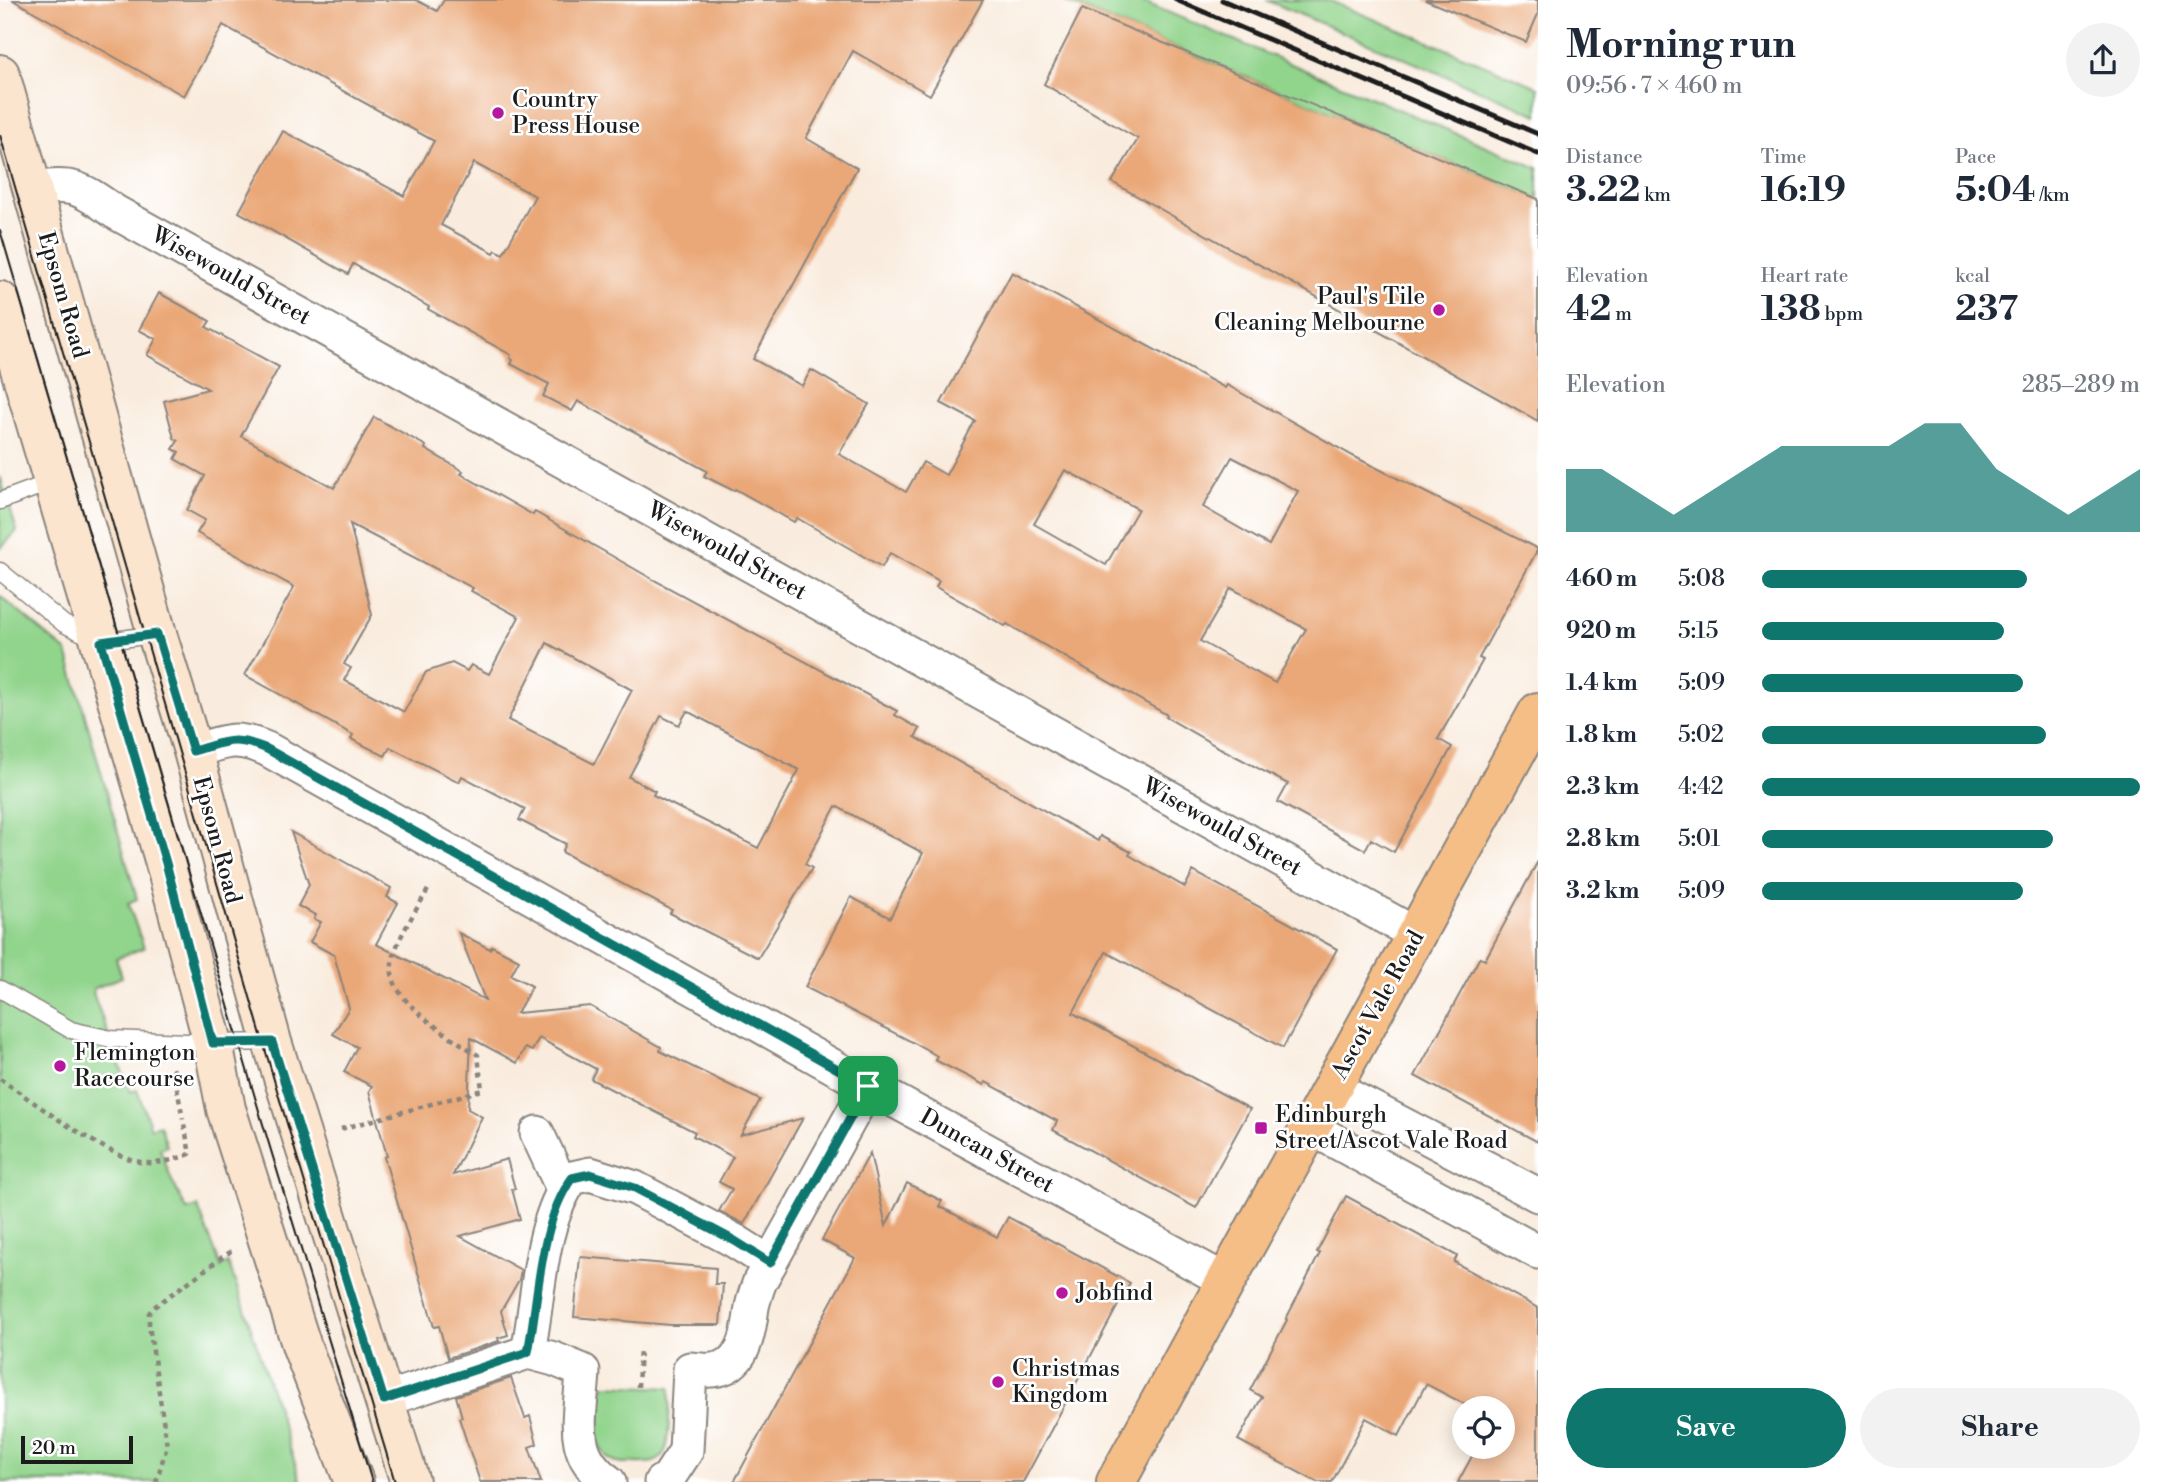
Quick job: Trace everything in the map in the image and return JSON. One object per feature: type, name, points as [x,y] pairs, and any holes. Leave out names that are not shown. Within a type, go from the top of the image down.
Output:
[{"type":"main road","name":"Epsom Road","points":[[0,74],[157,634],[193,751],[272,1042],[411,1482]]},
{"type":"main road","points":[[0,301],[166,863],[213,1043],[226,1109],[302,1347],[354,1482]]},
{"type":"main road","name":"Ascot Vale Road","points":[[1116,1482],[1538,712]]},
{"type":"street","name":"Wisewould Street","points":[[33,189],[55,185],[72,186],[1417,935]]},
{"type":"street","name":"Duncan Street","points":[[193,751],[233,740],[246,740],[267,749],[868,1086],[1226,1281]]},
{"type":"street","points":[[661,1482],[667,1480],[686,1451],[690,1369],[715,1370],[729,1364],[741,1352],[748,1339],[752,1306],[760,1280],[868,1086]]},
{"type":"street","points":[[1333,1088],[1538,1195]]},
{"type":"street","points":[[1311,1128],[1538,1252]]},
{"type":"street","points":[[537,1133],[564,1189]]},
{"type":"street","points":[[528,1352],[539,1274],[564,1189],[572,1178],[590,1174],[635,1188],[735,1241],[770,1263]]},
{"type":"street","points":[[384,1400],[528,1352],[554,1359],[583,1371],[579,1434],[583,1456],[595,1472],[609,1482]]},
{"type":"lane","points":[[0,501],[54,481]]},
{"type":"lane","points":[[0,571],[64,624],[101,642],[157,634]]},
{"type":"lane","points":[[0,989],[71,1030],[111,1039],[272,1042]]},
{"type":"path","points":[[341,1129],[482,1090],[478,1055],[416,1012],[396,985],[391,967],[395,951],[430,887]]},
{"type":"path","points":[[0,1079],[106,1149],[146,1163],[166,1162],[190,1154],[183,1119],[226,1109]]},
{"type":"path","points":[[156,1482],[167,1446],[149,1313],[153,1307],[231,1251]]},
{"type":"path","points":[[629,1348],[652,1349]]},
{"type":"path","points":[[638,1387],[640,1348]]},
{"type":"green space","points":[[1061,0],[1139,0],[1538,168],[1538,199]]},
{"type":"green space","points":[[1266,0],[1328,0],[1538,87],[1538,115]]},
{"type":"green space","points":[[0,476],[17,531],[0,549]]},
{"type":"green space","name":"Flemington Racecourse","points":[[0,596],[67,652],[137,899],[128,903],[144,948],[116,958],[122,977],[93,989],[94,996],[130,1092],[137,1090],[151,1128],[160,1125],[167,1146],[160,1149],[172,1181],[187,1210],[198,1207],[221,1267],[228,1263],[301,1482],[0,1482]]},
{"type":"green space","points":[[603,1385],[670,1388],[668,1435],[661,1458],[650,1463],[629,1463],[615,1461],[606,1456],[600,1447],[598,1436]]},
{"type":"building","points":[[13,0],[416,0],[437,11],[444,0],[983,0],[930,95],[853,51],[806,138],[857,168],[753,359],[802,386],[811,370],[869,404],[839,454],[906,492],[923,462],[946,475],[975,421],[941,403],[1012,272],[1225,388],[1227,385],[1353,456],[1538,549],[1479,658],[1483,660],[1438,739],[1452,747],[1394,852],[1371,839],[1365,850],[1278,802],[1288,784],[1218,747],[1007,624],[1005,626],[936,587],[939,581],[890,553],[882,567],[797,518],[794,522],[735,489],[734,491],[704,476],[707,471],[578,401],[572,411],[543,396],[549,384],[511,364],[511,355],[353,264],[348,274],[239,212],[283,131],[404,196],[434,141],[223,25],[184,96]],"holes":[[[474,163],[535,196],[503,254],[496,250],[494,253],[441,225]],[[1232,457],[1298,491],[1269,545],[1203,507]],[[1065,470],[1138,509],[1106,565],[1034,524]],[[1231,588],[1306,629],[1275,683],[1200,641]]]},
{"type":"building","points":[[1425,0],[1538,0],[1538,14],[1526,42]]},
{"type":"building","name":"Paul's Tile Cleaning Melbourne","points":[[1082,9],[1538,199],[1538,421],[1112,182],[1138,139],[1044,84]]},
{"type":"building","points":[[159,293],[210,321],[206,327],[279,367],[241,436],[334,488],[374,417],[426,446],[425,449],[463,471],[461,474],[533,515],[535,512],[654,580],[897,711],[895,715],[920,729],[915,737],[1098,841],[1100,836],[1131,852],[1129,855],[1185,887],[1193,871],[1337,949],[1283,1048],[1106,952],[1073,1013],[1250,1109],[1196,1208],[1053,1130],[1057,1121],[986,1082],[984,1085],[935,1060],[937,1056],[924,1048],[805,987],[851,897],[890,918],[923,853],[836,806],[805,864],[812,868],[758,958],[670,913],[672,910],[562,852],[566,844],[519,820],[525,809],[462,776],[459,782],[390,747],[385,756],[351,739],[353,735],[245,675],[294,587],[197,533],[205,520],[187,510],[205,476],[175,459],[179,452],[173,449],[178,441],[174,438],[164,401],[208,389],[147,355],[156,339],[139,330]],"holes":[[[350,524],[473,588],[471,591],[519,617],[489,674],[471,665],[467,671],[452,663],[426,672],[404,712],[344,680],[351,668],[344,664],[372,615]],[[547,643],[632,690],[594,764],[508,720]],[[687,711],[799,770],[758,848],[653,795],[655,791],[629,777],[661,716],[679,725]]]},
{"type":"building","points":[[291,832],[391,888],[387,897],[398,903],[376,944],[485,1000],[459,933],[490,949],[492,946],[519,960],[511,975],[532,986],[517,1013],[590,1006],[661,1047],[660,1051],[760,1100],[741,1135],[803,1118],[744,1224],[719,1211],[732,1189],[719,1182],[733,1157],[693,1136],[695,1132],[591,1079],[596,1069],[539,1038],[532,1051],[525,1048],[517,1063],[471,1038],[468,1109],[482,1117],[453,1175],[507,1159],[520,1219],[460,1236],[521,1270],[519,1280],[501,1311],[508,1335],[498,1338],[499,1341],[448,1358],[439,1326],[434,1327],[384,1157],[387,1156],[369,1091],[372,1086],[344,1072],[357,1047],[333,1034],[349,1008],[334,955],[310,942],[321,922],[314,919],[316,915],[298,906],[309,885]]},
{"type":"building","points":[[1538,861],[1538,1142],[1415,1076],[1480,957],[1485,960]]},
{"type":"building","points":[[870,1153],[886,1226],[907,1183],[942,1201],[939,1206],[997,1237],[1008,1217],[1130,1283],[1023,1482],[734,1482],[855,1258],[822,1240]]},
{"type":"building","points":[[1346,1196],[1457,1256],[1454,1262],[1538,1308],[1538,1482],[1458,1482],[1470,1459],[1515,1459],[1515,1396],[1452,1398],[1426,1384],[1399,1436],[1366,1418],[1332,1482],[1317,1482],[1238,1440],[1262,1397],[1250,1390],[1320,1253],[1317,1252]]},
{"type":"building","points":[[580,1257],[716,1268],[715,1284],[723,1284],[720,1325],[671,1325],[574,1317]]},
{"type":"building","points":[[511,1378],[525,1418],[530,1416],[537,1444],[529,1447],[541,1482],[480,1482],[459,1418],[462,1417],[456,1396]]},
{"type":"tram line","points":[[0,135],[279,1097],[395,1482]]},
{"type":"tram line","points":[[0,230],[262,1121],[372,1482]]},
{"type":"railway","points":[[1176,0],[1538,154]]},
{"type":"railway","points":[[1222,0],[1538,134]]},
{"type":"place","name":"Country Press House","points":[[498,113]]},
{"type":"place","name":"Paul's Tile Cleaning Melbourne","points":[[1439,310]]},
{"type":"place","name":"Flemington Racecourse","points":[[60,1066]]},
{"type":"place","name":"Edinburgh Street/Ascot Vale Road","points":[[1261,1128]]},
{"type":"place","name":"Jobfind","points":[[1062,1293]]},
{"type":"place","name":"Christmas Kingdom","points":[[998,1382]]},
{"type":"route","points":[[157,634],[193,751],[233,740],[246,740],[267,749],[868,1086],[770,1263],[735,1241],[635,1188],[590,1174],[572,1178],[564,1189],[550,1229],[539,1274],[528,1352],[384,1400],[272,1042],[213,1043],[166,863],[101,642],[157,634]]}]
